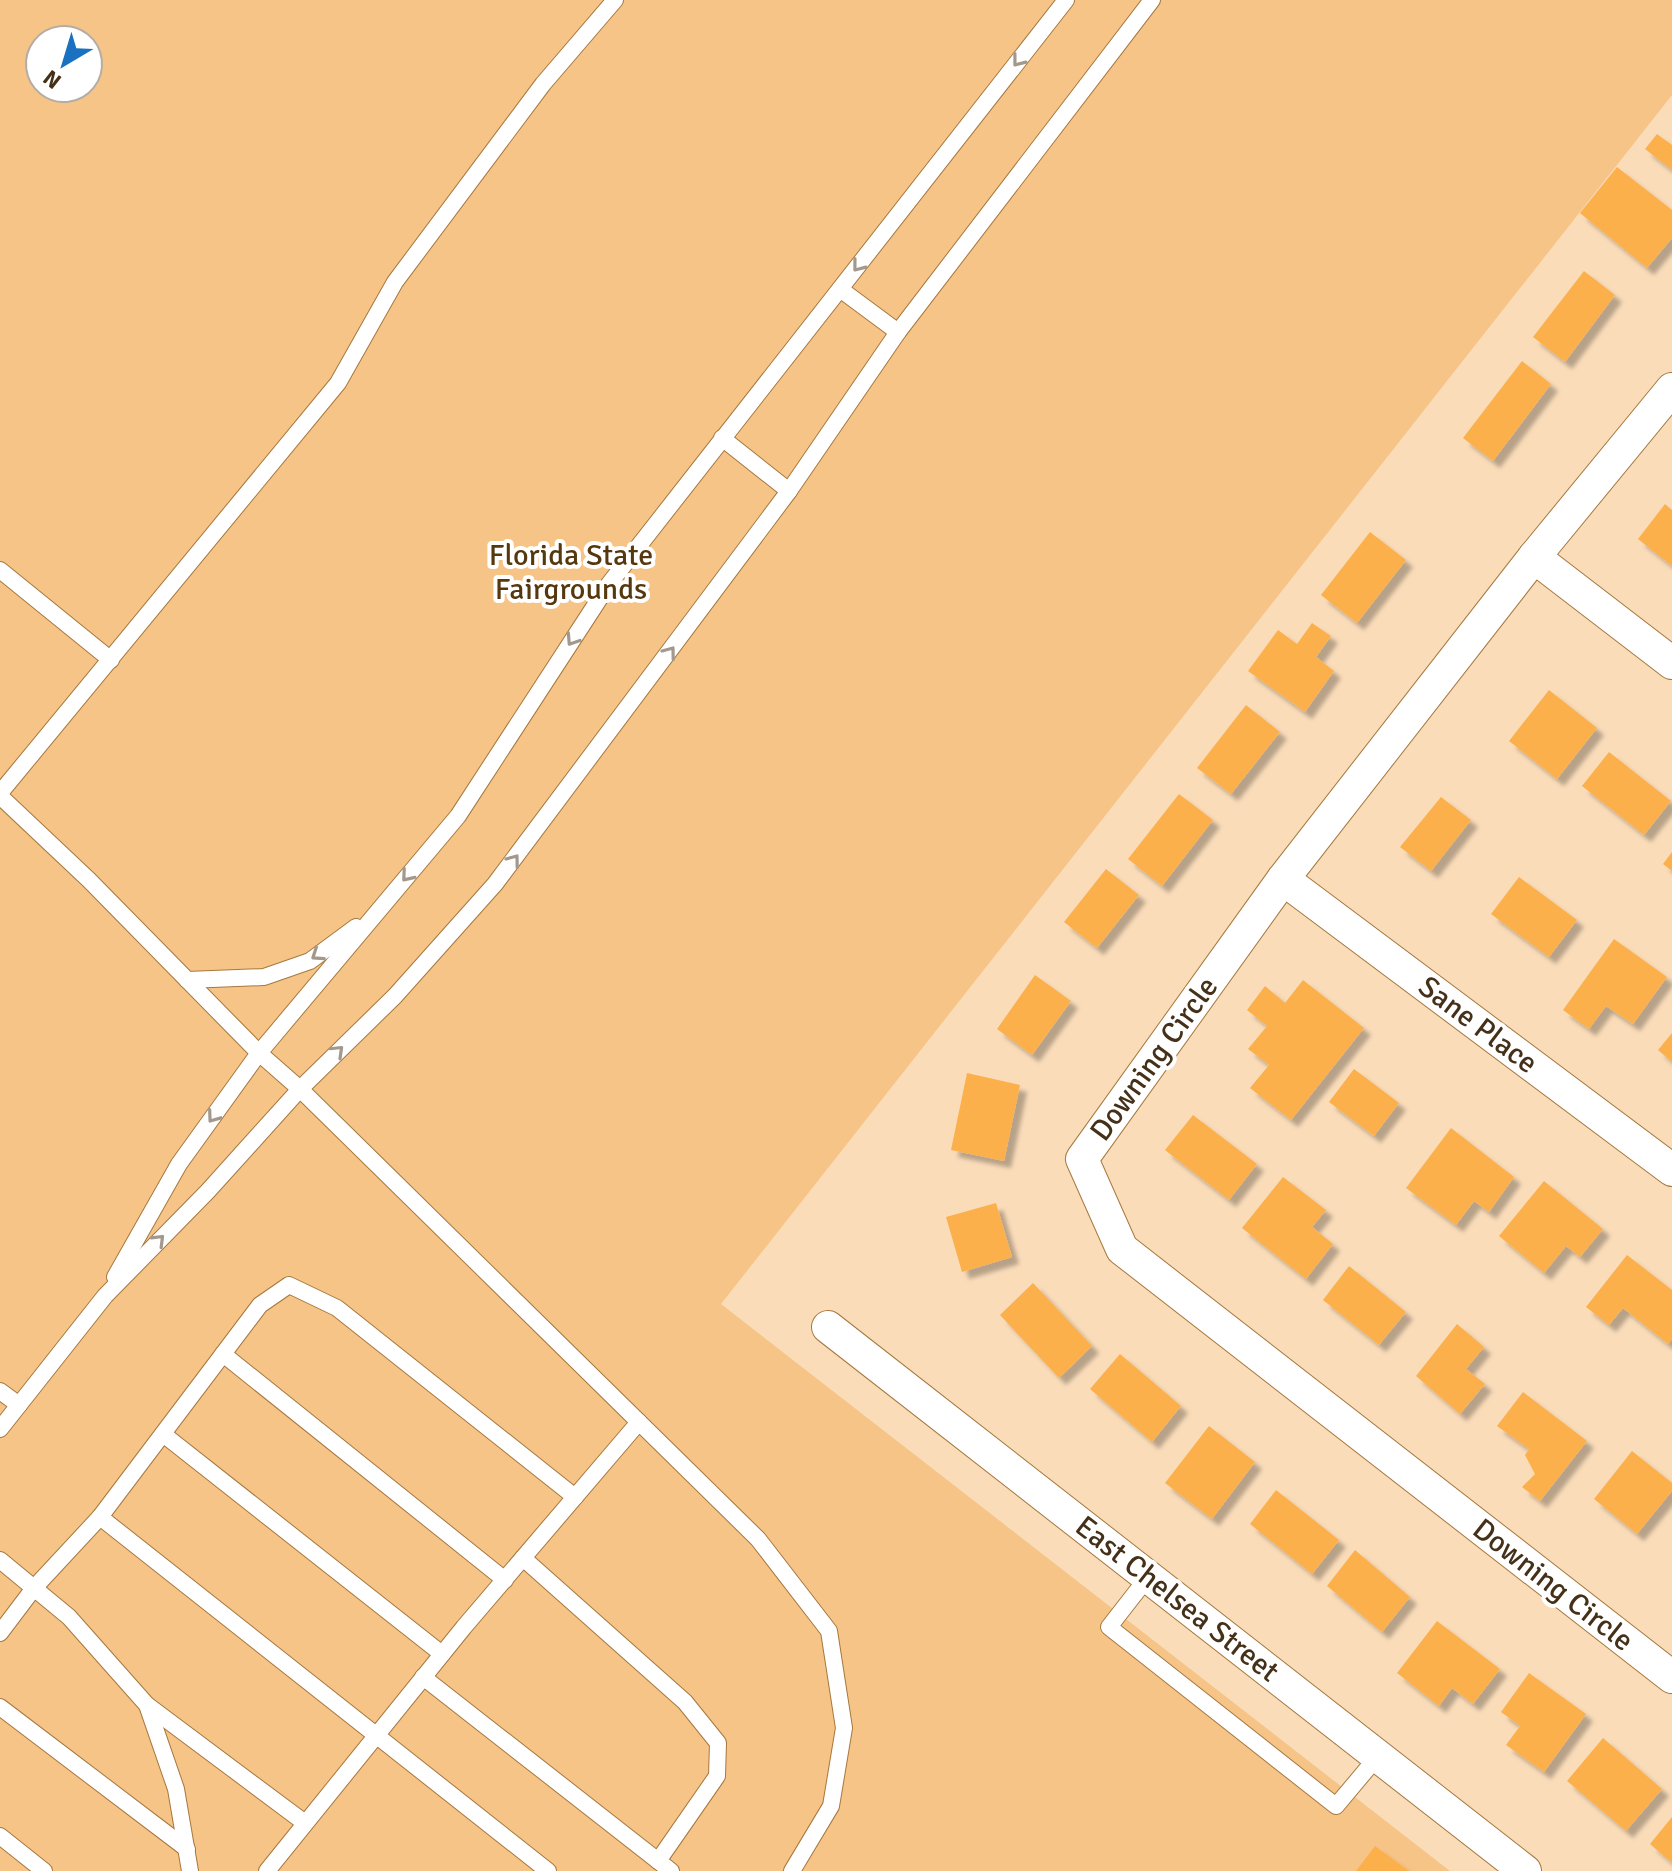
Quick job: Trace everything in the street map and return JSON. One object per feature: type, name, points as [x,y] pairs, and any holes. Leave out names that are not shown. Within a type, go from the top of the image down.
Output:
[{"type":"street","name":"Downing Circle","points":[[1672,389],[1534,557],[1283,879],[1082,1159],[1122,1249],[1672,1677]]},
{"type":"street","points":[[1534,557],[1672,663]]},
{"type":"street","name":"Sane Place","points":[[1283,879],[1672,1170]]},
{"type":"street","name":"East Chelsea Street","points":[[828,1327],[1525,1871]]},
{"type":"lane","points":[[615,0],[543,84],[395,282],[338,383],[0,794],[259,1053],[300,1089],[758,1539],[829,1631],[844,1728],[831,1806],[792,1871]]},
{"type":"lane","points":[[105,1296],[179,1164],[259,1053],[458,816],[609,584],[1066,0]]},
{"type":"lane","points":[[0,1429],[105,1296],[208,1191],[300,1089],[395,996],[495,884],[789,491],[898,332],[1152,0]]},
{"type":"lane","points":[[840,289],[898,332]]},
{"type":"lane","points":[[722,438],[789,491]]},
{"type":"lane","points":[[0,570],[111,660]]},
{"type":"lane","points":[[187,980],[264,977],[310,961],[379,909]]},
{"type":"lane","points":[[0,1633],[34,1588],[100,1517],[260,1305],[289,1285],[337,1308],[575,1497]]},
{"type":"lane","points":[[223,1354],[505,1580]]},
{"type":"lane","points":[[0,1391],[19,1405]]},
{"type":"lane","points":[[267,1871],[442,1654],[639,1422]]},
{"type":"lane","points":[[163,1434],[442,1654]]},
{"type":"lane","points":[[100,1517],[548,1871]]},
{"type":"lane","points":[[423,1677],[664,1866],[717,1776],[718,1743],[685,1702],[523,1558]]},
{"type":"lane","points":[[0,1560],[69,1617],[147,1705],[305,1823]]},
{"type":"lane","points":[[1148,1577],[1109,1627],[1336,1806],[1378,1756]]},
{"type":"lane","points":[[147,1705],[176,1789],[190,1871]]},
{"type":"lane","points":[[0,1707],[187,1849]]},
{"type":"lane","points":[[0,1836],[44,1871]]},
{"type":"green space","name":"Florida State Fairgrounds","points":[[0,0],[1672,0],[1672,95],[721,1304],[1450,1871],[0,1871]]},
{"type":"building","points":[[1657,134],[1672,145],[1672,170],[1645,149]]},
{"type":"building","points":[[1617,167],[1672,210],[1672,238],[1647,268],[1580,213]]},
{"type":"building","points":[[1584,271],[1615,295],[1565,362],[1533,337]]},
{"type":"building","points":[[1522,361],[1551,384],[1493,461],[1463,438]]},
{"type":"building","points":[[1665,504],[1672,510],[1672,566],[1638,539]]},
{"type":"building","points":[[1370,532],[1406,560],[1357,623],[1321,595]]},
{"type":"building","points":[[1312,623],[1331,636],[1316,657],[1334,671],[1305,712],[1248,671],[1278,630],[1297,644]]},
{"type":"building","points":[[1549,690],[1597,728],[1557,779],[1509,741]]},
{"type":"building","points":[[1246,705],[1280,732],[1231,794],[1197,768]]},
{"type":"building","points":[[1609,752],[1671,801],[1644,835],[1582,786]]},
{"type":"building","points":[[1179,794],[1213,820],[1162,886],[1128,859]]},
{"type":"building","points":[[1441,797],[1471,820],[1431,871],[1400,847]]},
{"type":"building","points":[[1672,852],[1672,871],[1663,864]]},
{"type":"building","points":[[1106,869],[1139,895],[1097,948],[1064,922]]},
{"type":"building","points":[[1519,877],[1577,920],[1549,957],[1491,914]]},
{"type":"building","points":[[1614,939],[1667,977],[1633,1024],[1606,1006],[1589,1029],[1563,1010]]},
{"type":"building","points":[[1035,975],[1071,1001],[1032,1055],[997,1029]]},
{"type":"building","points":[[1303,980],[1364,1028],[1291,1120],[1250,1088],[1269,1065],[1248,1049],[1267,1026],[1247,1010],[1265,986],[1285,1003]]},
{"type":"building","points":[[1672,1033],[1672,1062],[1658,1050]]},
{"type":"building","points":[[1354,1069],[1399,1103],[1374,1136],[1329,1102]]},
{"type":"building","points":[[967,1073],[1020,1085],[1004,1161],[951,1150]]},
{"type":"building","points":[[1193,1115],[1257,1164],[1229,1200],[1165,1150]]},
{"type":"building","points":[[1451,1128],[1514,1177],[1489,1212],[1474,1201],[1456,1225],[1406,1188]]},
{"type":"building","points":[[1283,1177],[1326,1210],[1312,1227],[1333,1244],[1306,1279],[1242,1228]]},
{"type":"building","points":[[1544,1181],[1603,1229],[1580,1257],[1566,1246],[1544,1273],[1499,1236]]},
{"type":"building","points":[[996,1203],[1012,1257],[962,1272],[946,1217]]},
{"type":"building","points":[[1627,1255],[1672,1290],[1672,1339],[1668,1344],[1623,1308],[1609,1325],[1586,1307]]},
{"type":"building","points":[[1349,1266],[1406,1312],[1379,1345],[1323,1300]]},
{"type":"building","points":[[1033,1283],[1092,1346],[1059,1378],[1000,1315]]},
{"type":"building","points":[[1457,1324],[1484,1347],[1466,1369],[1485,1384],[1460,1414],[1416,1376]]},
{"type":"building","points":[[1120,1354],[1181,1406],[1152,1442],[1090,1389]]},
{"type":"building","points":[[1523,1392],[1587,1441],[1540,1501],[1522,1487],[1535,1474],[1525,1455],[1529,1449],[1497,1426]]},
{"type":"building","points":[[1209,1426],[1255,1462],[1212,1519],[1165,1483]]},
{"type":"building","points":[[1632,1451],[1672,1483],[1672,1491],[1637,1534],[1594,1499]]},
{"type":"building","points":[[1276,1490],[1339,1540],[1312,1574],[1250,1524]]},
{"type":"building","points":[[1355,1550],[1410,1597],[1382,1632],[1327,1586]]},
{"type":"building","points":[[1437,1621],[1500,1669],[1473,1704],[1452,1688],[1439,1706],[1397,1673]]},
{"type":"building","points":[[1529,1673],[1586,1714],[1544,1772],[1506,1745],[1520,1726],[1501,1712]]},
{"type":"building","points":[[1603,1738],[1662,1789],[1626,1831],[1567,1781]]},
{"type":"building","points":[[1672,1817],[1672,1863],[1650,1844]]},
{"type":"building","points":[[1375,1846],[1409,1871],[1356,1871]]}]
